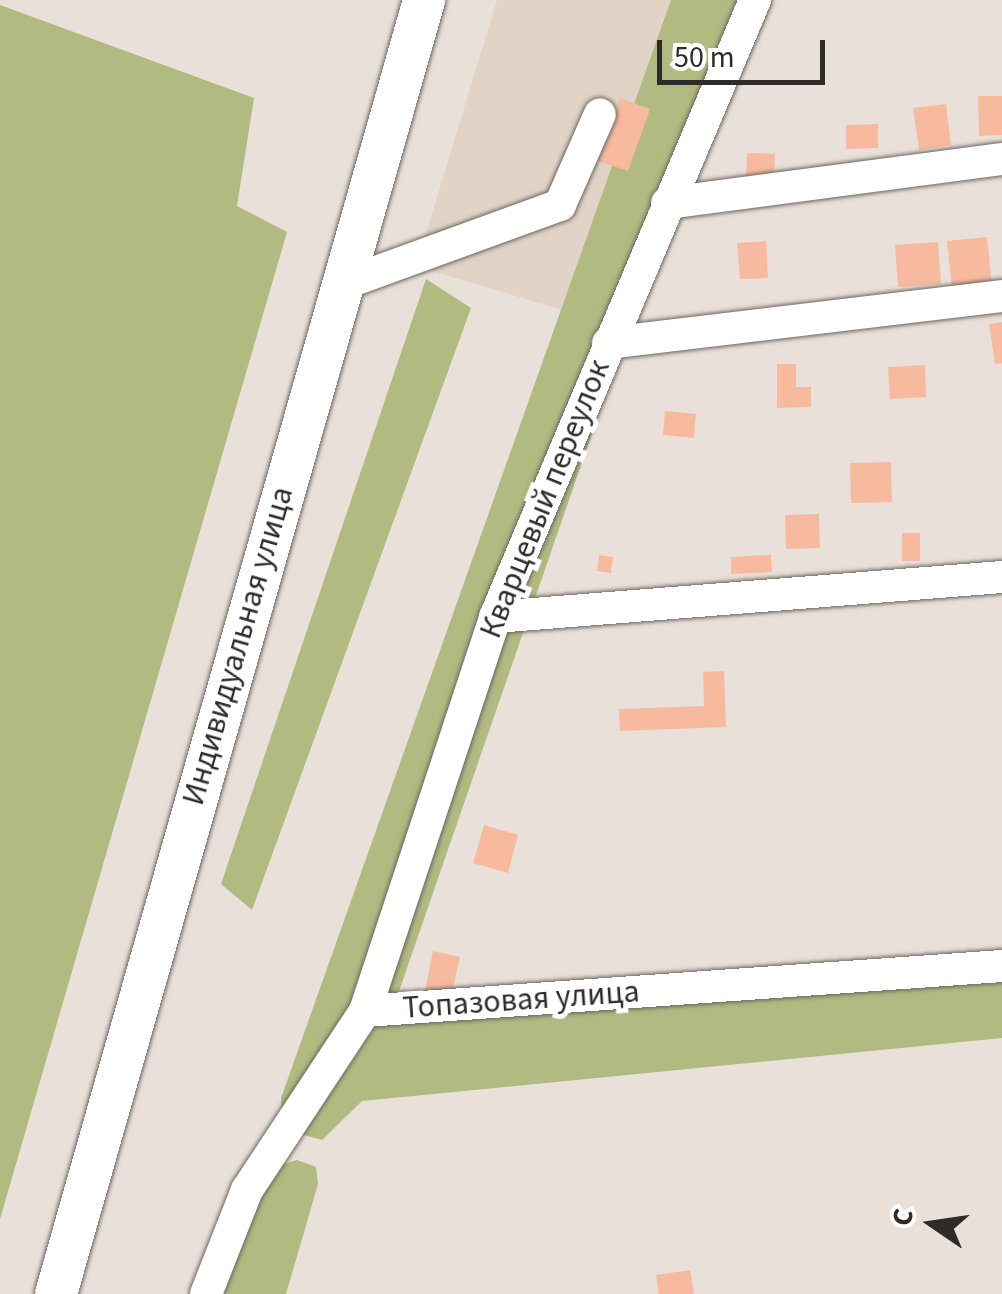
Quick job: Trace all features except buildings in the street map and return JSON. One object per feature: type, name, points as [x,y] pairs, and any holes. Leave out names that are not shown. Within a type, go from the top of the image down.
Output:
[{"type":"main road","name":"Индивидуальная улица","points":[[56,1294],[424,0]]},
{"type":"street","name":"Кварцевый переулок","points":[[366,1010],[495,616],[755,0]]},
{"type":"street","points":[[342,284],[560,205],[600,114]]},
{"type":"street","points":[[667,203],[1002,159]]},
{"type":"street","points":[[608,343],[1002,296]]},
{"type":"street","points":[[495,616],[1002,578]]},
{"type":"street","name":"Топазовая улица","points":[[206,1294],[247,1190],[366,1010],[1002,966]]},
{"type":"shaded area","points":[[497,0],[693,0],[595,320],[416,266]]},
{"type":"green space","points":[[671,0],[742,0],[388,1023],[1002,979],[1002,1038],[362,1101],[322,1140],[300,1134],[283,1125],[281,1098]]},
{"type":"green space","points":[[0,5],[254,98],[237,206],[287,232],[0,1219]]},
{"type":"green space","points":[[426,279],[471,308],[252,910],[221,884]]},
{"type":"green space","points":[[297,1160],[316,1167],[318,1184],[286,1294],[224,1294],[267,1169]]}]
